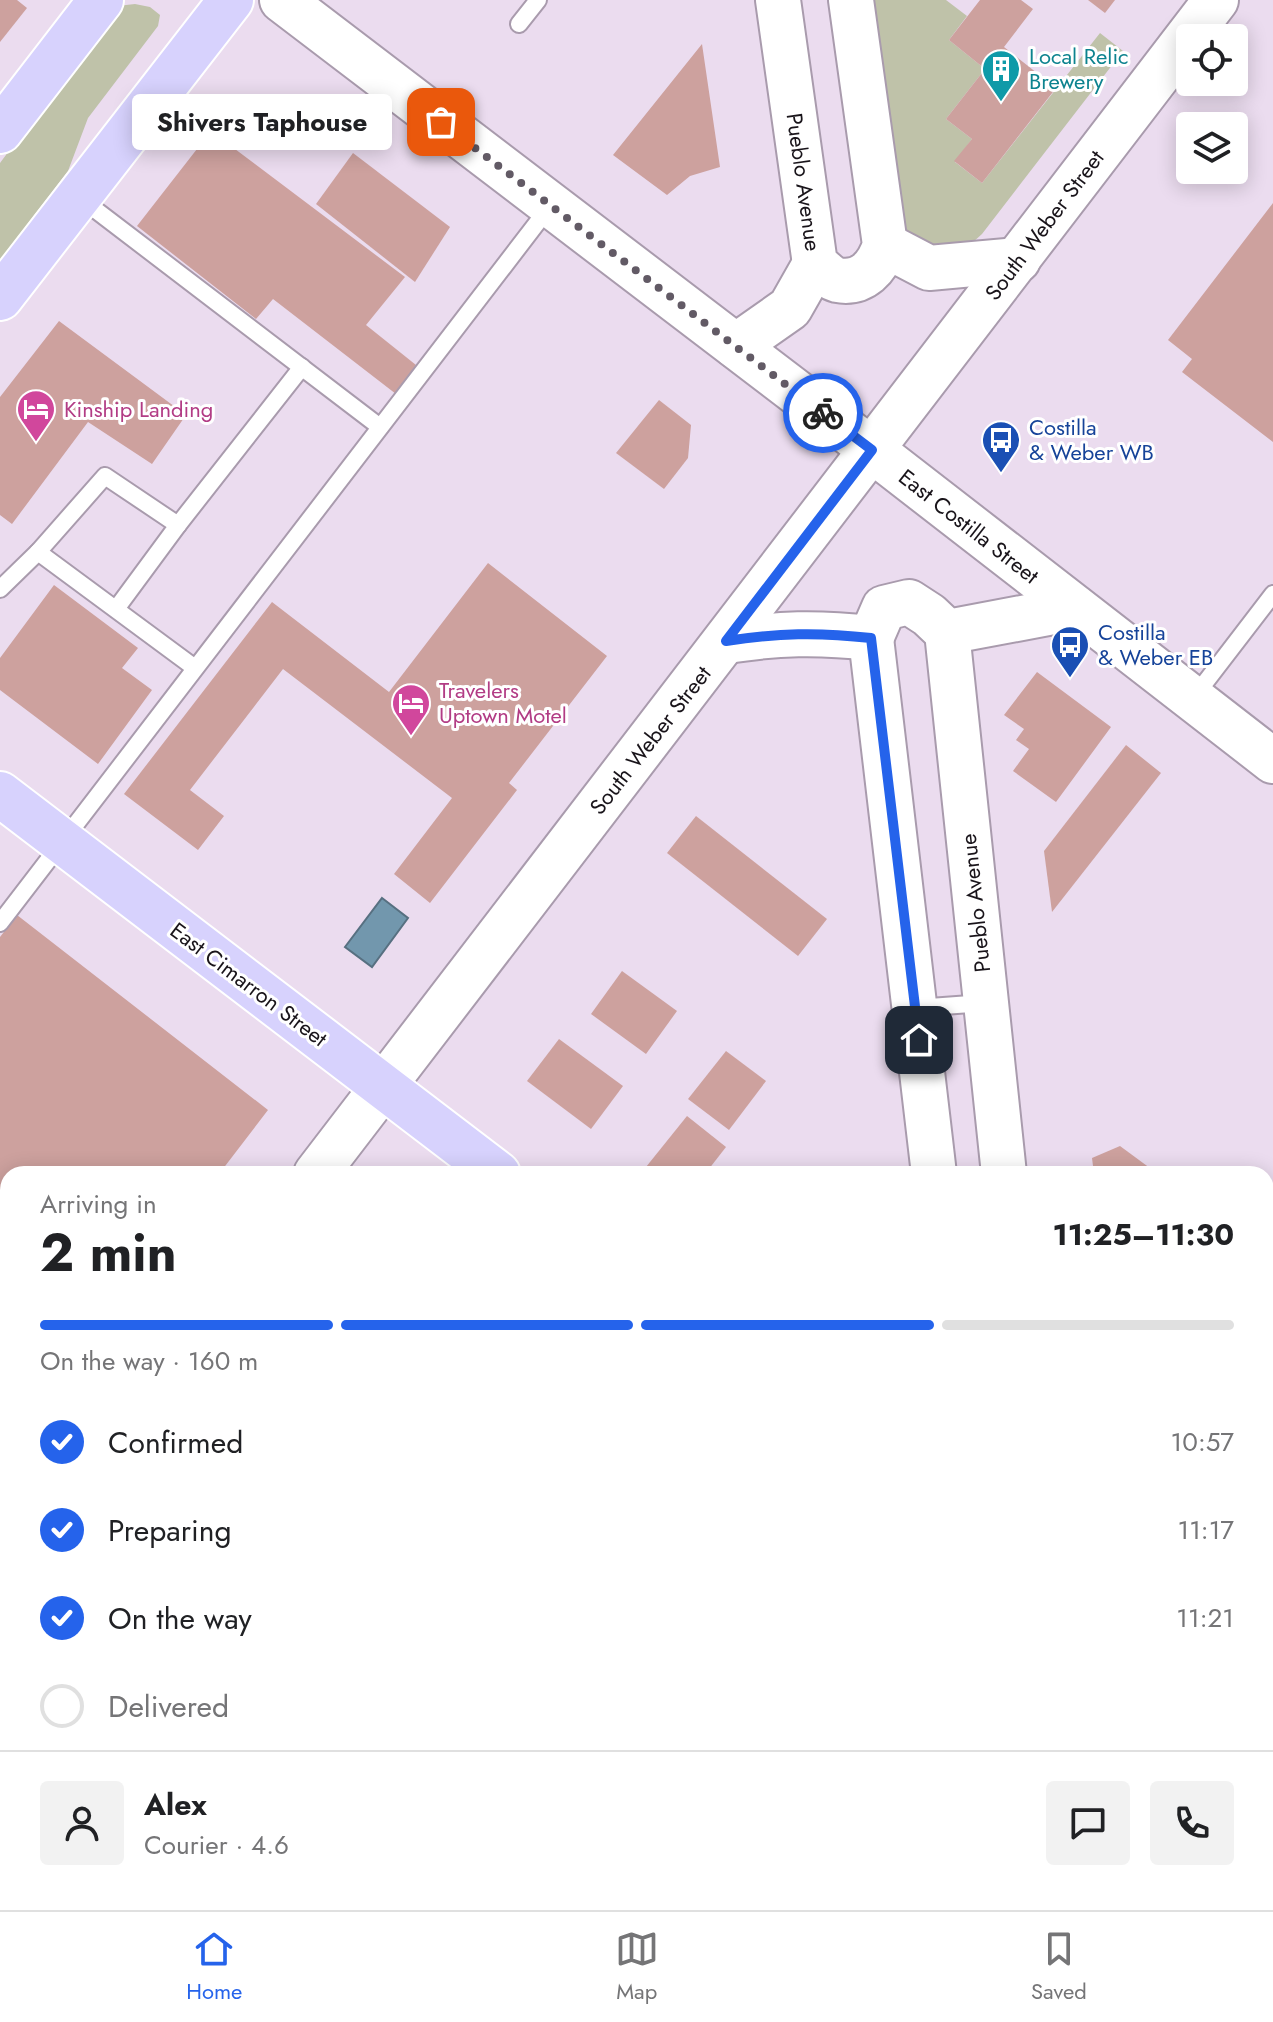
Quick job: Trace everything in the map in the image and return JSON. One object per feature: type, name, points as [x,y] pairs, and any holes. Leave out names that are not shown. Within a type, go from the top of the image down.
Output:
[{"type":"main road","points":[[0,131],[101,0]]},
{"type":"main road","points":[[0,298],[231,0]]},
{"type":"main road","name":"East Cimarron Street","points":[[0,794],[488,1166]]},
{"type":"street","name":"East Costilla Street","points":[[282,0],[872,450],[1273,761]]},
{"type":"street","name":"Pueblo Avenue","points":[[778,0],[815,264],[834,280],[853,280],[872,272],[881,259],[885,245]]},
{"type":"street","points":[[851,0],[885,245],[929,268],[1018,260]]},
{"type":"street","name":"South Weber Street","points":[[322,1166],[1216,0]]},
{"type":"street","points":[[736,346],[790,308],[815,264]]},
{"type":"street","points":[[933,1166],[871,638],[884,608],[909,602],[947,632],[1075,608]]},
{"type":"street","points":[[726,641],[775,633],[805,632],[871,638]]},
{"type":"street","name":"Pueblo Avenue","points":[[947,632],[1003,1166]]},
{"type":"lane","points":[[519,24],[538,0]]},
{"type":"lane","points":[[79,197],[380,427]]},
{"type":"lane","points":[[0,923],[551,205]]},
{"type":"lane","points":[[116,609],[302,367]]},
{"type":"lane","points":[[0,589],[38,552],[105,476],[178,525]]},
{"type":"lane","points":[[38,552],[195,668]]},
{"type":"lane","points":[[1193,699],[1273,594]]},
{"type":"lane","points":[[916,1008],[986,1003]]},
{"type":"green space","points":[[866,0],[946,0],[967,16],[949,40],[985,69],[946,119],[972,139],[955,162],[982,183],[1100,33],[1123,51],[982,234],[960,250],[933,250],[901,234]]},
{"type":"green space","points":[[135,4],[150,7],[160,15],[158,26],[88,118],[68,171],[0,260],[0,163],[117,6]]},
{"type":"water","points":[[382,898],[408,918],[372,967],[345,947]]},
{"type":"building","points":[[0,0],[17,0],[27,8],[0,42]]},
{"type":"building","name":"Local Relic Brewery","points":[[980,0],[1021,0],[1033,9],[1004,47],[1056,88],[982,183],[954,161],[972,139],[946,119],[985,69],[949,40]]},
{"type":"building","points":[[1088,0],[1115,0],[1105,13]]},
{"type":"building","points":[[702,44],[720,167],[690,176],[667,195],[613,155]]},
{"type":"building","points":[[211,131],[405,277],[366,325],[416,365],[396,394],[273,299],[256,319],[137,226]]},
{"type":"building","points":[[353,153],[450,227],[415,282],[316,204]]},
{"type":"building","points":[[1273,203],[1273,442],[1182,372],[1192,359],[1168,340]]},
{"type":"building","name":"Kinship Landing","points":[[59,321],[186,415],[152,464],[88,422],[12,524],[0,515],[0,397]]},
{"type":"building","points":[[659,400],[691,425],[688,458],[664,489],[616,453]]},
{"type":"building","points":[[488,563],[607,656],[509,783],[517,790],[430,903],[394,874],[452,798],[283,669],[190,790],[224,816],[198,850],[124,794],[272,602],[389,692]]},
{"type":"building","points":[[54,585],[138,648],[122,668],[152,690],[98,764],[0,690],[0,658]]},
{"type":"building","points":[[1037,672],[1111,727],[1056,802],[1013,771],[1029,749],[1016,740],[1024,729],[1004,715]]},
{"type":"building","points":[[1126,745],[1161,773],[1052,912],[1044,851]]},
{"type":"building","points":[[696,816],[827,919],[798,956],[667,853]]},
{"type":"building","points":[[17,915],[268,1110],[225,1166],[0,1166],[0,937]]},
{"type":"building","points":[[622,971],[677,1011],[646,1054],[591,1014]]},
{"type":"building","points":[[559,1039],[623,1086],[591,1129],[527,1081]]},
{"type":"building","points":[[726,1051],[766,1081],[729,1130],[688,1099]]},
{"type":"building","points":[[687,1116],[726,1147],[711,1166],[647,1166]]},
{"type":"building","points":[[1120,1146],[1147,1166],[1093,1166],[1092,1158]]},
{"type":"way so far","points":[[441,122],[823,413]]},
{"type":"place","name":"Local Relic Brewery","points":[[1001,103]]},
{"type":"place","name":"Shivers Taphouse","points":[[441,122]]},
{"type":"place","name":"Kinship Landing","points":[[36,443]]},
{"type":"place","name":"Costilla & Weber WB","points":[[1001,474]]},
{"type":"place","name":"Costilla & Weber EB","points":[[1070,679]]},
{"type":"place","name":"Travelers Uptown Motel","points":[[411,737]]},
{"type":"route","points":[[823,413],[872,450],[726,641],[775,633],[820,632],[871,638],[919,1040]]}]
